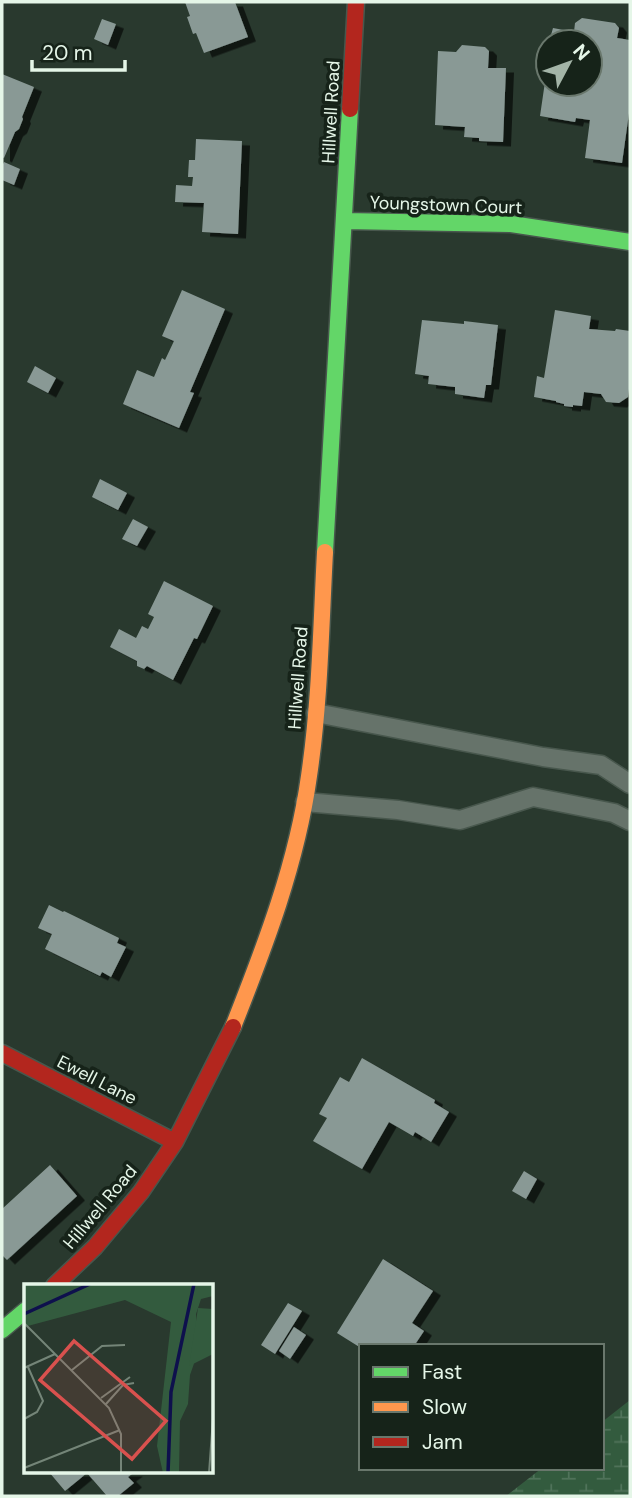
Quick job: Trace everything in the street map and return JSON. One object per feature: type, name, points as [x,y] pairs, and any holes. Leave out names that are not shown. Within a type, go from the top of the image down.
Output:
[{"type":"street","name":"Hillwell Road","points":[[56,1284],[95,1247],[141,1192],[175,1142],[233,1027],[290,867],[304,802],[316,713],[356,2]]},
{"type":"street","name":"Youngstown Court","points":[[344,221],[510,224],[630,242]]},
{"type":"street","name":"Ewell Lane","points":[[2,1053],[175,1142]]},
{"type":"street","points":[[2,1330],[24,1312]]},
{"type":"lane","points":[[316,713],[543,757],[601,765],[630,784]]},
{"type":"lane","points":[[304,802],[398,810],[460,820],[533,797],[614,813],[630,821]]},
{"type":"green space","points":[[630,1400],[630,1496],[506,1496],[539,1470],[604,1470],[604,1420]]},
{"type":"building","points":[[185,2],[235,2],[248,37],[204,53],[196,33],[193,34]]},
{"type":"building","points":[[582,18],[615,23],[619,28],[617,38],[630,40],[630,106],[622,163],[585,158],[590,120],[576,118],[575,122],[540,116],[543,98],[604,98],[604,28],[574,28],[575,23]]},
{"type":"building","points":[[102,19],[116,24],[108,45],[94,39]]},
{"type":"building","points":[[462,45],[485,47],[489,51],[488,68],[506,68],[503,142],[464,137],[465,127],[435,125],[438,51],[456,52]]},
{"type":"building","points":[[2,74],[34,87],[19,129],[15,132],[4,158],[2,157]]},
{"type":"building","points":[[196,139],[242,141],[238,234],[202,232],[204,203],[175,202],[176,185],[192,186],[193,177],[188,177],[189,160],[195,160]]},
{"type":"building","points":[[4,162],[20,169],[14,185],[2,180]]},
{"type":"building","points":[[182,290],[225,309],[190,392],[194,393],[179,428],[123,404],[137,370],[154,377],[162,358],[165,360],[174,341],[162,336]]},
{"type":"building","points":[[555,310],[591,316],[589,329],[630,331],[628,397],[619,403],[606,402],[601,394],[584,392],[582,406],[573,407],[534,397],[537,376],[544,378]]},
{"type":"building","points":[[422,320],[498,325],[491,385],[486,385],[484,398],[455,394],[455,387],[428,384],[429,376],[415,374]]},
{"type":"building","points":[[35,366],[56,378],[48,393],[27,382]]},
{"type":"building","points":[[100,479],[127,493],[118,510],[92,497]]},
{"type":"building","points":[[133,519],[148,527],[137,546],[122,539]]},
{"type":"building","points":[[164,581],[213,606],[173,680],[147,666],[144,669],[137,666],[137,661],[110,647],[119,629],[136,638],[142,626],[148,629],[154,617],[148,614]]},
{"type":"building","points":[[49,905],[119,938],[117,943],[126,947],[111,977],[102,972],[100,976],[45,949],[52,934],[38,928]]},
{"type":"building","points":[[362,1058],[435,1100],[434,1103],[449,1112],[431,1142],[415,1132],[413,1136],[389,1122],[362,1169],[313,1141],[327,1118],[319,1114],[340,1077],[349,1082]]},
{"type":"building","points":[[50,1165],[77,1196],[7,1260],[2,1255],[2,1209]]},
{"type":"building","points":[[524,1171],[537,1179],[526,1199],[512,1191]]},
{"type":"building","points":[[383,1259],[433,1291],[412,1323],[424,1331],[415,1344],[359,1344],[359,1347],[337,1333]]},
{"type":"building","points":[[288,1303],[302,1311],[275,1354],[261,1345]]},
{"type":"building","points":[[294,1327],[306,1335],[290,1359],[279,1351]]},
{"type":"building","points":[[51,1474],[86,1474],[65,1491]]},
{"type":"building","points":[[88,1474],[132,1474],[128,1477],[134,1483],[118,1496],[107,1496]]},
{"type":"traffic: fast","points":[[325,552],[350,109]]},
{"type":"traffic: fast","points":[[344,221],[511,224],[630,242]]},
{"type":"traffic: fast","points":[[2,1330],[24,1312]]},
{"type":"traffic: slow","points":[[233,1027],[278,904],[304,808],[316,720],[325,552]]},
{"type":"traffic: jam","points":[[350,109],[356,2]]},
{"type":"traffic: jam","points":[[56,1284],[95,1247],[141,1192],[175,1142],[233,1027]]},
{"type":"traffic: jam","points":[[2,1053],[175,1142]]}]
